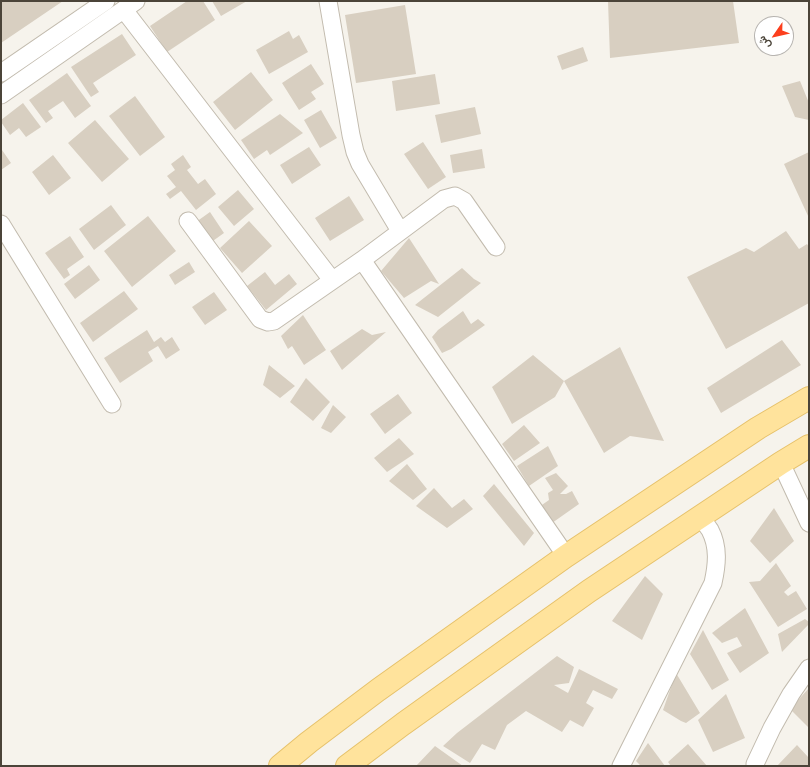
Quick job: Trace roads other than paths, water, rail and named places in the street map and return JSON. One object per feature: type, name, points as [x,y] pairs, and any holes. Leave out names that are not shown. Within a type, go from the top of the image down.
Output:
[{"type":"main road","points":[[280,766],[378,690],[566,556],[758,428],[809,398]]},
{"type":"main road","points":[[347,766],[403,724],[590,591],[781,463],[809,446]]},
{"type":"street","points":[[1,73],[106,1]]},
{"type":"street","points":[[328,1],[355,152],[360,164],[400,231]]},
{"type":"street","points":[[1,95],[130,5],[332,280]]},
{"type":"street","points":[[188,221],[260,319],[268,322],[274,321],[362,260],[444,199],[455,196],[464,200],[496,247]]},
{"type":"street","points":[[1,224],[112,404]]},
{"type":"street","points":[[362,260],[566,556]]},
{"type":"street","points":[[781,463],[809,523]]},
{"type":"street","points":[[621,766],[713,583],[717,566],[716,548],[710,532],[701,517]]},
{"type":"street","points":[[755,764],[772,728],[791,694],[809,668]]}]
